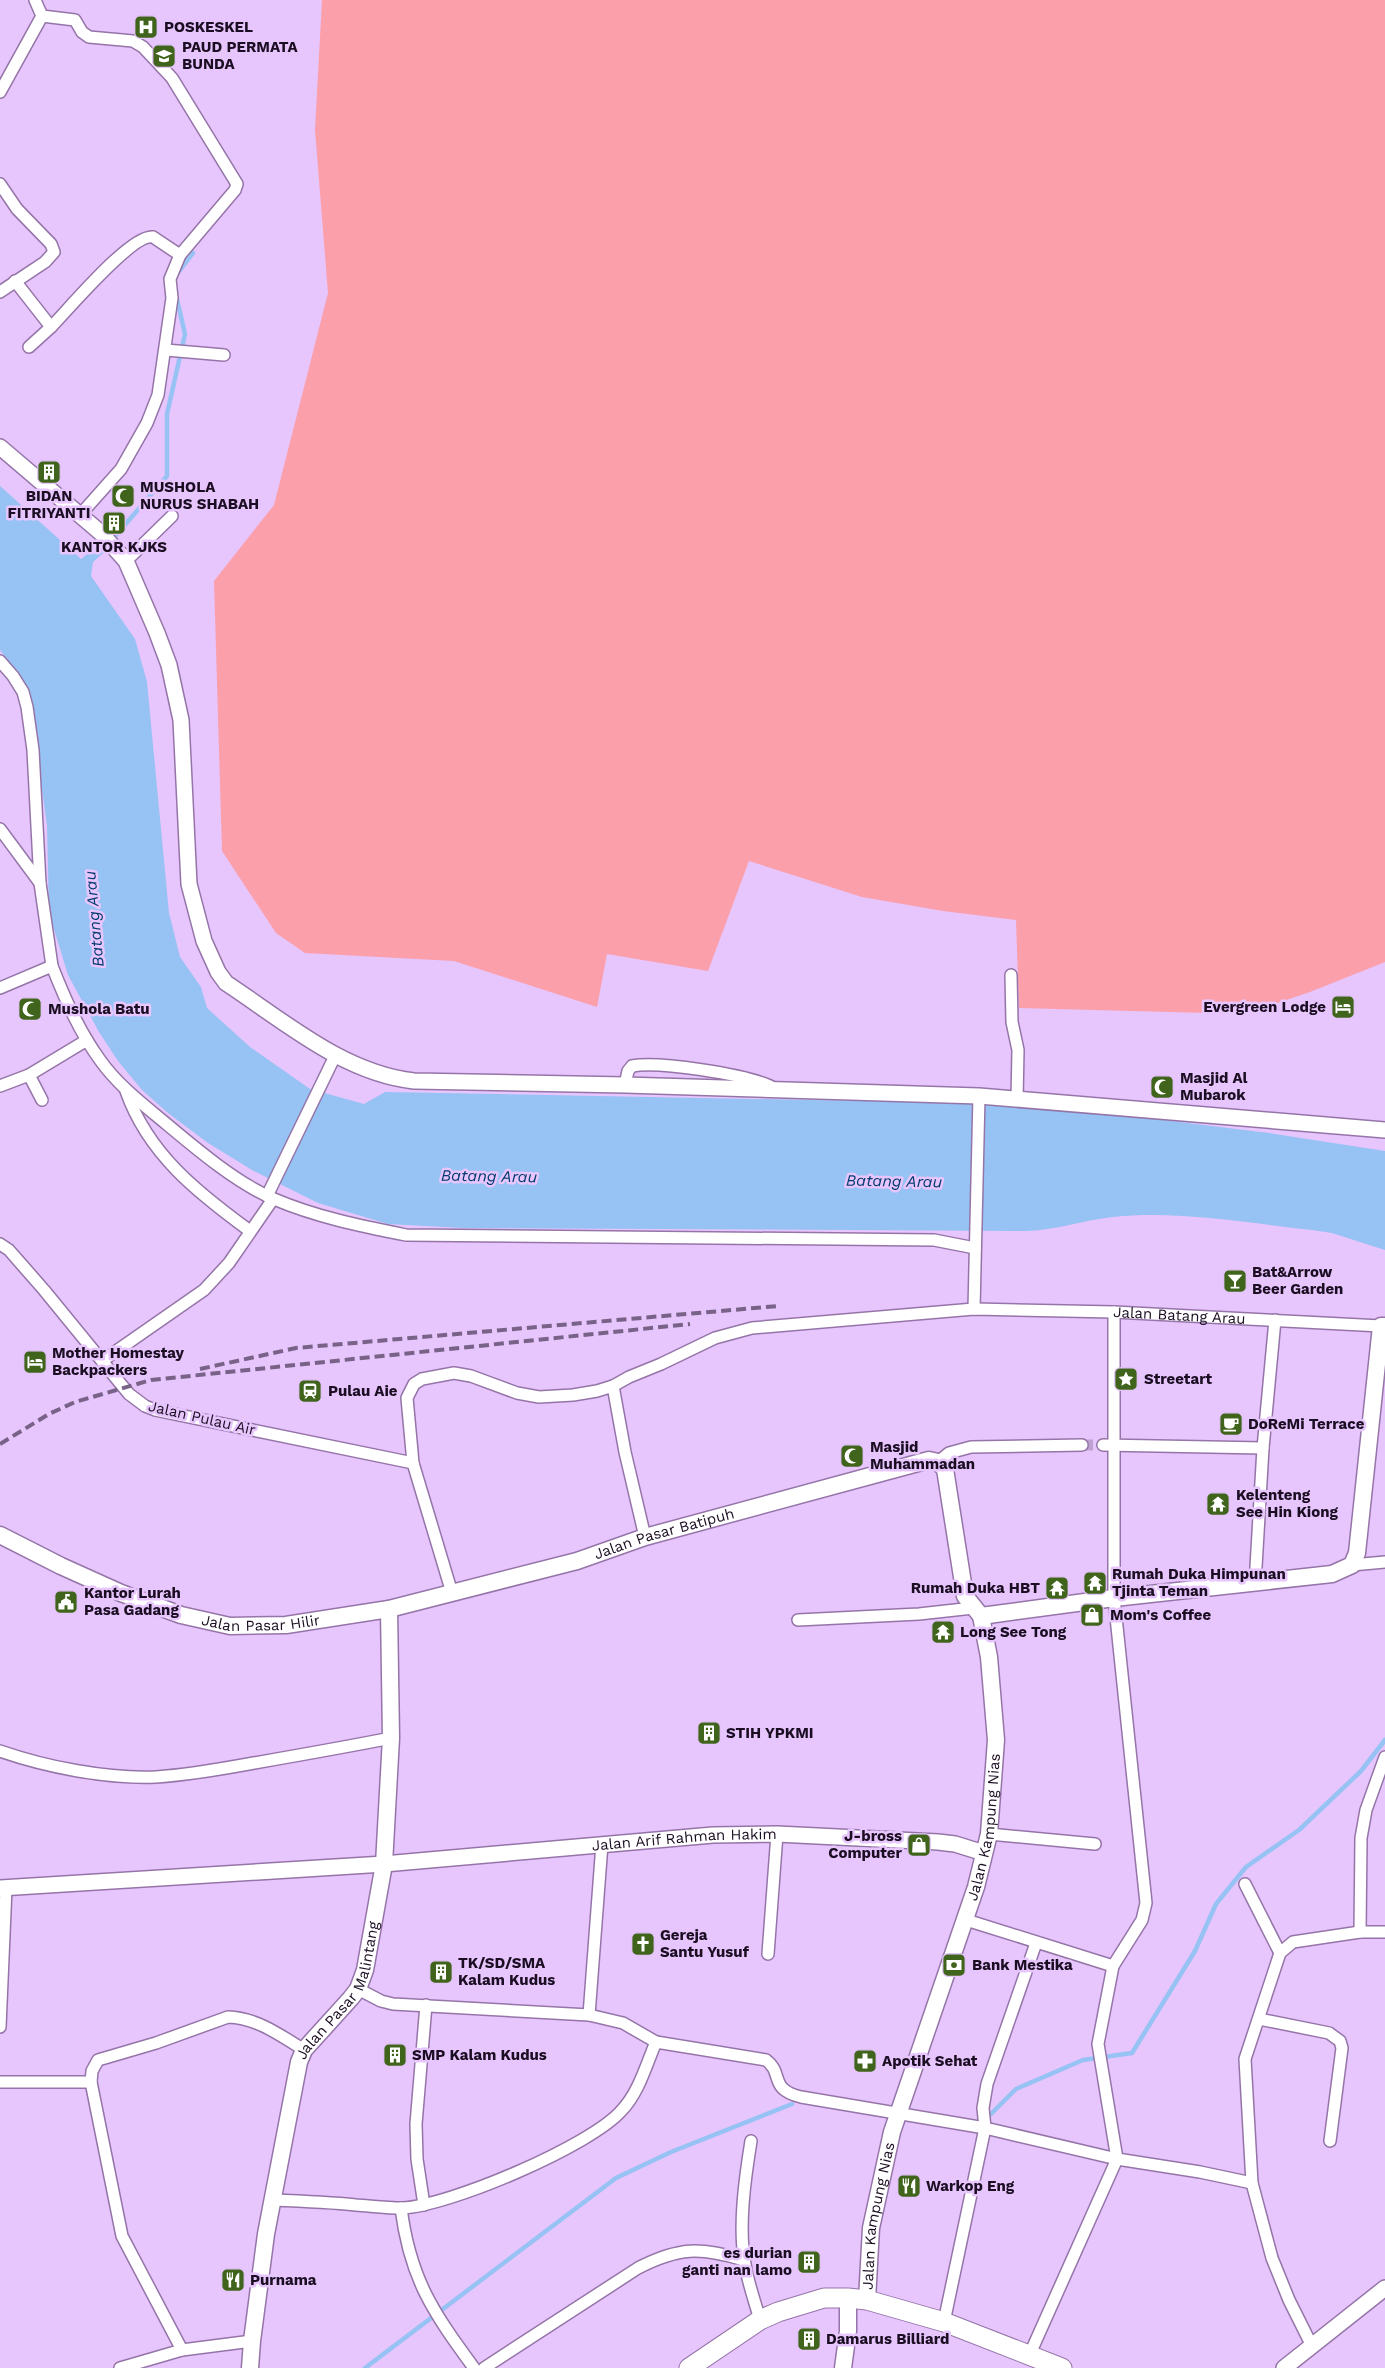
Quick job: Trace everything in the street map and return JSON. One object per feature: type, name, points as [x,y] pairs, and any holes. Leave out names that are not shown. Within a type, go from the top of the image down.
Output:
[{"type":"main road","points":[[977,1612],[1255,1584],[1332,1574],[1352,1565],[1357,1553],[1383,1326]]},
{"type":"main road","name":"Jalan Pasar Batipuh","points":[[389,1609],[577,1561],[645,1537],[918,1463],[930,1460],[938,1462]]},
{"type":"main road","name":"Jalan Kampung Nias","points":[[867,2300],[871,2228],[892,2132],[963,1919],[976,1888],[989,1834],[996,1740],[989,1657],[977,1612],[965,1596],[948,1479],[945,1469],[938,1462]]},
{"type":"main road","name":"Jalan Pasar Hilir","points":[[0,1535],[62,1566],[151,1606],[203,1621],[230,1626],[286,1625],[389,1609]]},
{"type":"main road","name":"Jalan Pasar Malintang","points":[[250,2368],[252,2341],[272,2200],[299,2062],[304,2050],[358,1989],[365,1970],[384,1864],[392,1738],[389,1609]]},
{"type":"main road","points":[[689,2368],[760,2320],[797,2305],[824,2298],[848,2298],[867,2300],[944,2322],[1062,2368]]},
{"type":"main road","points":[[844,2368],[848,2331],[848,2298]]},
{"type":"street","points":[[0,92],[42,16],[36,0]]},
{"type":"street","points":[[42,16],[75,20],[82,32],[89,37],[133,41],[143,47],[172,78],[236,182],[235,190],[180,255],[170,279],[172,298],[166,350],[158,396],[147,423],[117,475],[80,515]]},
{"type":"street","points":[[0,184],[17,209],[51,244],[54,252],[45,262],[0,292]]},
{"type":"street","points":[[29,347],[51,327],[112,262],[144,239],[153,237],[180,255]]},
{"type":"street","points":[[15,281],[51,327]]},
{"type":"street","points":[[166,350],[224,355]]},
{"type":"street","points":[[0,447],[101,533],[122,558],[169,665],[181,720],[189,884],[204,941],[218,972],[226,982],[333,1059],[392,1079],[414,1081],[625,1085],[1017,1100],[1385,1130]]},
{"type":"street","points":[[122,558],[172,516]]},
{"type":"street","points":[[0,661],[13,676],[22,692],[26,707],[33,750],[40,883],[52,966],[70,1009],[87,1040],[110,1074],[126,1090],[207,1158],[270,1194],[331,1218],[406,1235],[934,1240],[975,1244]]},
{"type":"street","points":[[0,829],[40,883]]},
{"type":"street","points":[[0,988],[52,966]]},
{"type":"street","points":[[1011,975],[1012,1012],[1019,1061],[1017,1100]]},
{"type":"street","points":[[0,1086],[29,1075],[87,1040]]},
{"type":"street","points":[[102,1361],[204,1290],[229,1263],[250,1231],[270,1194],[333,1059]]},
{"type":"street","points":[[625,1085],[628,1071],[632,1066],[654,1064],[751,1080],[775,1090]]},
{"type":"street","points":[[29,1075],[42,1100]]},
{"type":"street","points":[[126,1090],[141,1126],[152,1144],[198,1192],[250,1231]]},
{"type":"street","points":[[974,1309],[979,1099]]},
{"type":"street","name":"Jalan Pulau Air","points":[[0,1244],[9,1250],[44,1290],[128,1394],[145,1406],[155,1410],[413,1463]]},
{"type":"street","name":"Jalan Batang Arau","points":[[452,1593],[413,1463],[407,1398],[414,1384],[422,1379],[454,1374],[471,1376],[517,1393],[538,1397],[598,1392],[715,1338],[752,1328],[974,1309],[1114,1312],[1383,1326]]},
{"type":"street","points":[[1029,2356],[1116,2159],[1098,2044],[1113,1966],[1142,1920],[1146,1903],[1114,1598],[1108,1445],[1114,1312]]},
{"type":"street","points":[[1255,1584],[1263,1448],[1275,1320]]},
{"type":"street","points":[[613,1386],[625,1452],[645,1537]]},
{"type":"street","points":[[938,1462],[950,1453],[971,1447],[1082,1445]]},
{"type":"street","points":[[1108,1445],[1263,1448]]},
{"type":"street","points":[[1352,1565],[1385,1562]]},
{"type":"street","points":[[798,1620],[977,1612]]},
{"type":"street","points":[[0,1751],[24,1760],[74,1769],[135,1777],[155,1777],[209,1771],[392,1738]]},
{"type":"street","points":[[1360,1932],[1360,1838],[1366,1810],[1385,1757]]},
{"type":"street","points":[[768,1954],[778,1834]]},
{"type":"street","name":"Jalan Arif Rahman Hakim","points":[[3,1888],[384,1864],[713,1835],[778,1834],[938,1842],[955,1844],[984,1853]]},
{"type":"street","points":[[989,1834],[1095,1844]]},
{"type":"street","points":[[589,2015],[602,1844]]},
{"type":"street","points":[[1245,1884],[1280,1953]]},
{"type":"street","points":[[0,2027],[3,1888]]},
{"type":"street","points":[[963,1919],[1113,1966]]},
{"type":"street","points":[[1312,2346],[1289,2300],[1272,2258],[1252,2182],[1245,2067],[1249,2046],[1280,1953],[1293,1942],[1360,1932],[1385,1932]]},
{"type":"street","points":[[944,2322],[984,2128],[982,2108],[987,2084],[1036,1943]]},
{"type":"street","points":[[358,1989],[381,2001],[589,2015],[623,2023],[656,2042],[766,2060],[772,2064],[777,2081],[790,2094],[899,2115],[984,2128],[1116,2159],[1252,2182]]},
{"type":"street","points":[[424,2205],[417,2159],[416,2124],[426,2005]]},
{"type":"street","points":[[182,2350],[122,2236],[91,2082],[92,2071],[98,2060],[156,2043],[228,2017],[239,2018],[262,2025],[304,2050]]},
{"type":"street","points":[[1259,2019],[1329,2033],[1340,2041],[1342,2048],[1330,2141]]},
{"type":"street","points":[[272,2200],[401,2208],[424,2205],[472,2190],[511,2174],[558,2153],[605,2126],[628,2103],[656,2042]]},
{"type":"street","points":[[0,2082],[91,2082]]},
{"type":"street","points":[[751,2140],[746,2179],[744,2260],[760,2320]]},
{"type":"street","points":[[401,2208],[409,2256],[433,2309],[442,2325],[474,2368]]},
{"type":"street","points":[[484,2368],[638,2268],[659,2257],[687,2250],[722,2253],[744,2260]]},
{"type":"street","points":[[1284,2368],[1385,2288]]},
{"type":"street","points":[[120,2368],[182,2350],[252,2341]]},
{"type":"shaded area","points":[[322,0],[1385,0],[1385,962],[1310,992],[1245,1014],[1019,1008],[1016,920],[943,911],[862,897],[749,861],[708,971],[607,954],[597,1007],[454,961],[305,953],[276,933],[222,851],[214,581],[274,505],[328,293],[315,130]]},
{"type":"water","name":"Batang Arau","points":[[0,486],[81,559],[105,540],[109,548],[93,562],[91,576],[135,639],[147,682],[169,913],[180,957],[201,987],[207,1008],[250,1047],[310,1089],[364,1104],[385,1092],[970,1103],[1089,1111],[1269,1133],[1385,1151],[1385,1250],[1332,1233],[1212,1218],[1162,1215],[1113,1217],[1049,1229],[1027,1231],[463,1228],[388,1224],[318,1203],[252,1170],[208,1143],[168,1113],[142,1090],[118,1061],[99,1032],[68,975],[49,913],[47,825],[36,746],[15,670],[0,650]]},
{"type":"waterway","points":[[177,274],[193,253]]},
{"type":"waterway","points":[[111,541],[167,476],[167,414],[185,334],[176,295]]},
{"type":"waterway","points":[[991,2114],[1016,2089],[1083,2060],[1132,2053],[1195,1951],[1216,1904],[1246,1867],[1299,1830],[1361,1771],[1385,1740]]},
{"type":"waterway","points":[[365,2368],[616,2178],[671,2152],[792,2104]]},
{"type":"tunnel","points":[[1082,1445],[1103,1445]]},
{"type":"railway","points":[[200,1369],[296,1348],[778,1306]]},
{"type":"railway","points":[[0,1444],[49,1414],[75,1402],[151,1380],[690,1324]]},
{"type":"place","name":"POSKESKEL","points":[[146,27]]},
{"type":"place","name":"PAUD PERMATA BUNDA","points":[[164,56]]},
{"type":"place","name":"BIDAN FITRIYANTI","points":[[49,472]]},
{"type":"place","name":"MUSHOLA NURUS SHABAH","points":[[123,496]]},
{"type":"place","name":"KANTOR KJKS","points":[[114,523]]},
{"type":"place","name":"Evergreen Lodge","points":[[1343,1007]]},
{"type":"place","name":"Mushola Batu","points":[[30,1009]]},
{"type":"place","name":"Masjid Al Mubarok","points":[[1162,1087]]},
{"type":"place","name":"Bat&Arrow Beer Garden","points":[[1235,1281]]},
{"type":"place","name":"Mother Homestay Backpackers","points":[[35,1362]]},
{"type":"place","name":"Streetart","points":[[1126,1379]]},
{"type":"place","name":"Pulau Aie","points":[[310,1391]]},
{"type":"place","name":"DoReMi Terrace","points":[[1231,1424]]},
{"type":"place","name":"Masjid Muhammadan","points":[[852,1456]]},
{"type":"place","name":"Kelenteng See Hin Kiong","points":[[1218,1504]]},
{"type":"place","name":"Rumah Duka Himpunan Tjinta Teman","points":[[1095,1583]]},
{"type":"place","name":"Rumah Duka HBT","points":[[1057,1588]]},
{"type":"place","name":"Kantor Lurah Pasa Gadang","points":[[66,1602]]},
{"type":"place","name":"Mom's Coffee","points":[[1092,1615]]},
{"type":"place","name":"Long See Tong","points":[[943,1632]]},
{"type":"place","name":"STIH YPKMI","points":[[709,1733]]},
{"type":"place","name":"J-bross Computer","points":[[919,1845]]},
{"type":"place","name":"Gereja Santu Yusuf","points":[[643,1944]]},
{"type":"place","name":"Bank Mestika","points":[[954,1965]]},
{"type":"place","name":"TK/SD/SMA Kalam Kudus","points":[[441,1972]]},
{"type":"place","name":"SMP Kalam Kudus","points":[[395,2055]]},
{"type":"place","name":"Apotik Sehat","points":[[865,2061]]},
{"type":"place","name":"Warkop Eng","points":[[909,2186]]},
{"type":"place","name":"es durian ganti nan lamo","points":[[809,2262]]},
{"type":"place","name":"Purnama","points":[[233,2280]]},
{"type":"place","name":"Damarus Billiard","points":[[809,2339]]}]
